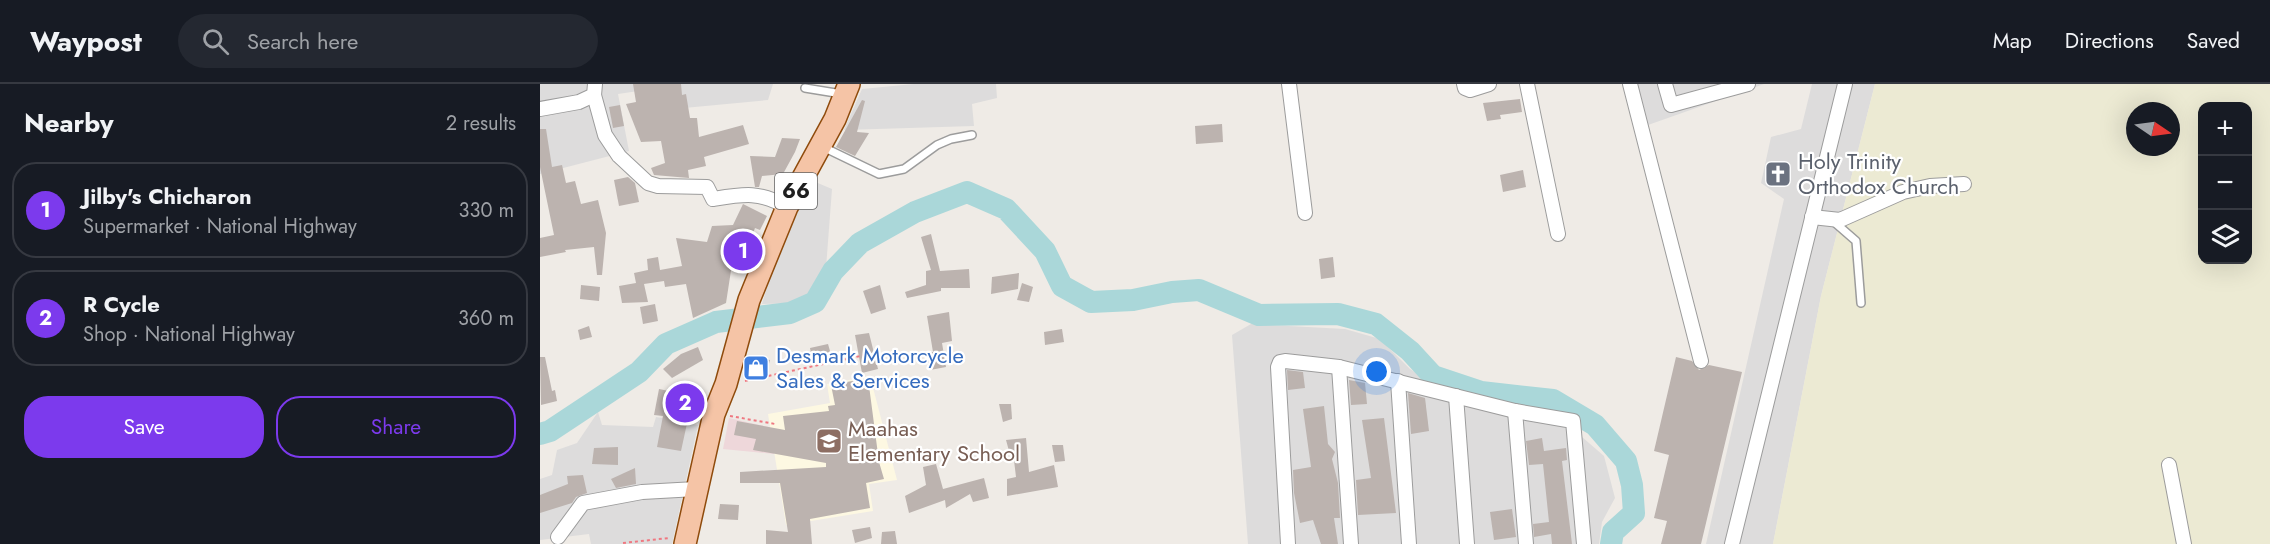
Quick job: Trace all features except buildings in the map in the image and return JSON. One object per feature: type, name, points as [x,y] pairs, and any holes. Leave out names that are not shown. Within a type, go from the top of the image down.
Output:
[{"type":"main road","name":"66","points":[[686,541],[714,414],[726,384],[749,300],[787,207],[836,119],[847,89]]},
{"type":"street","points":[[1289,84],[1305,213]]},
{"type":"street","points":[[1464,84],[1465,88],[1470,90],[1489,84]]},
{"type":"street","points":[[1527,84],[1558,234]]},
{"type":"street","points":[[1630,84],[1701,361]]},
{"type":"street","points":[[1665,84],[1671,105],[1748,84]]},
{"type":"street","points":[[1732,544],[1845,84]]},
{"type":"street","points":[[540,109],[579,102],[594,89],[605,135],[620,156],[648,183],[658,186],[707,187],[713,199],[749,193],[772,199],[787,207]]},
{"type":"street","points":[[1812,217],[1831,220],[1850,217],[1903,192],[1930,186],[1964,184]]},
{"type":"street","points":[[1288,544],[1278,367],[1280,362],[1285,361],[1339,367],[1515,411],[1572,421],[1584,544]]},
{"type":"street","points":[[1339,367],[1351,544]]},
{"type":"street","points":[[1398,381],[1409,544]]},
{"type":"street","points":[[1456,396],[1467,544]]},
{"type":"street","points":[[1515,411],[1526,544]]},
{"type":"street","points":[[2169,465],[2184,544]]},
{"type":"street","points":[[558,537],[583,502],[642,492],[696,489]]},
{"type":"lane","points":[[805,88],[847,89]]},
{"type":"lane","points":[[820,146],[879,174],[904,169],[937,145],[951,139],[972,135]]},
{"type":"lane","points":[[1831,220],[1856,241],[1861,303]]},
{"type":"path","points":[[726,384],[865,355]]},
{"type":"path","points":[[714,414],[775,424]]},
{"type":"path","points":[[623,543],[686,541]]},
{"type":"shaded area","points":[[540,84],[773,84],[768,100],[684,108],[679,85],[618,94],[629,151],[540,174]]},
{"type":"shaded area","points":[[914,84],[996,84],[997,98],[972,104],[974,126],[844,130],[862,89]]},
{"type":"shaded area","points":[[1637,84],[1764,84],[1648,125]]},
{"type":"shaded area","points":[[1812,84],[1875,84],[1821,296],[1773,544],[1706,544],[1784,199],[1761,183],[1771,137],[1801,129]]},
{"type":"shaded area","points":[[1875,84],[2270,84],[2270,544],[1773,544],[1821,296]]},
{"type":"shaded area","points":[[813,181],[832,189],[826,268],[814,291],[800,303],[762,304],[776,257]]},
{"type":"shaded area","points":[[1251,324],[1345,329],[1380,339],[1410,369],[1443,390],[1567,424],[1604,456],[1615,498],[1602,522],[1599,544],[1248,544],[1232,335]]},
{"type":"shaded area","name":"Maahas Elementary School","points":[[870,376],[897,480],[869,484],[873,511],[786,525],[768,414],[830,403],[827,384]]},
{"type":"shaded area","points":[[598,412],[602,425],[653,427],[656,417],[698,425],[672,544],[591,544],[589,534],[540,540],[540,479],[552,475],[557,450],[577,443]]},
{"type":"shaded area","points":[[729,418],[769,427],[774,454],[723,449]]},
{"type":"waterway","points":[[540,434],[550,431],[639,372],[666,344],[716,322],[790,313],[815,302],[833,271],[860,243],[915,212],[967,192],[1006,209],[1045,251],[1062,286],[1091,302],[1133,300],[1172,292],[1199,290],[1259,315],[1338,314],[1376,324],[1410,351],[1433,376],[1481,392],[1553,400],[1595,425],[1626,461],[1632,485],[1634,513],[1613,532],[1611,544]]},
{"type":"place","name":"Holy Trinity Orthodox Church","points":[[1778,174]]},
{"type":"place","name":"Jilby's Chicharon","points":[[743,251]]},
{"type":"place","name":"Desmark Motorcycle Sales & Services","points":[[756,368]]},
{"type":"place","name":"R Cycle","points":[[685,403]]},
{"type":"place","name":"Maahas Elementary School","points":[[829,441]]}]
